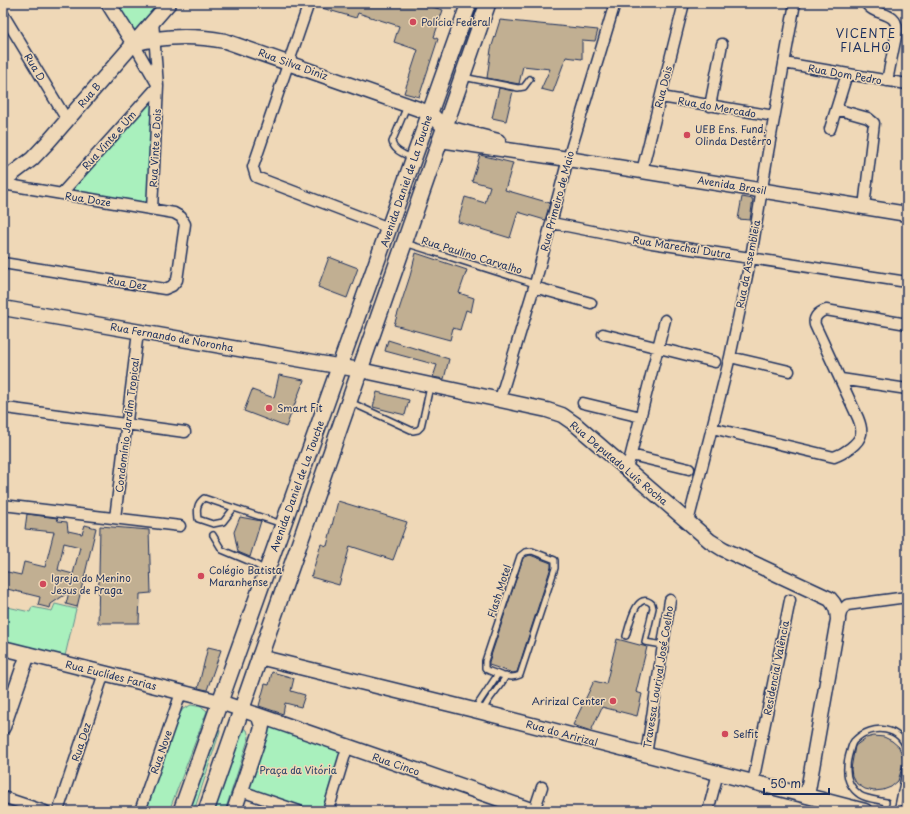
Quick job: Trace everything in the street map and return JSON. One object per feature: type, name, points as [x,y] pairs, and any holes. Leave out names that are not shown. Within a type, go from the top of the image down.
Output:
[{"type":"main road","name":"Avenida Daniel de La Touche","points":[[181,811],[414,159],[468,3]]},
{"type":"main road","name":"Avenida Daniel de La Touche","points":[[209,808],[240,709],[488,3]]},
{"type":"main road","points":[[423,132],[442,134]]},
{"type":"main road","points":[[214,719],[228,710],[240,709]]},
{"type":"street","points":[[108,3],[158,86]]},
{"type":"street","name":"Rua B","points":[[3,182],[32,159],[169,3]]},
{"type":"street","points":[[309,3],[252,167],[254,174],[256,177],[389,228]]},
{"type":"street","name":"Rua Primeiro de Maio","points":[[500,399],[535,286],[552,223],[563,158],[615,3]]},
{"type":"street","name":"Rua Dois","points":[[642,171],[684,3]]},
{"type":"street","name":"Rua da Assembleia","points":[[688,522],[730,358],[751,257],[761,190],[794,3]]},
{"type":"street","points":[[866,3],[873,9],[892,16],[896,23],[897,31],[887,81]]},
{"type":"street","name":"Rua D","points":[[3,14],[67,120]]},
{"type":"street","name":"Rua Vinte e Dois","points":[[152,209],[158,86],[153,21]]},
{"type":"street","name":"Rua Silva Diniz","points":[[134,44],[155,38],[187,36],[225,41],[289,62],[430,113],[442,134]]},
{"type":"street","points":[[710,106],[722,44]]},
{"type":"street","name":"Rua Dom Pedro","points":[[784,63],[907,84]]},
{"type":"street","points":[[830,129],[847,74]]},
{"type":"street","name":"Rua Vinte e Um","points":[[61,194],[158,86]]},
{"type":"street","name":"Rua do Mercado","points":[[661,97],[774,116]]},
{"type":"street","points":[[836,109],[868,118],[874,123],[864,207]]},
{"type":"street","name":"Avenida Brasil","points":[[442,134],[563,158],[907,214]]},
{"type":"street","name":"Rua Doze","points":[[3,182],[61,194],[174,213]]},
{"type":"street","name":"Rua Dez","points":[[3,264],[161,289],[169,288],[176,280],[185,224],[181,217],[174,213]]},
{"type":"street","name":"Rua Marechal Dutra","points":[[552,223],[652,243],[907,282]]},
{"type":"street","points":[[535,286],[591,303]]},
{"type":"street","name":"Rua Fernando de Noronha","points":[[3,308],[340,366]]},
{"type":"street","points":[[712,428],[834,457],[841,455],[855,444],[861,434],[858,418],[841,379],[814,325],[815,319],[821,311],[838,312],[907,324]]},
{"type":"street","points":[[665,320],[641,417],[628,461],[689,469]]},
{"type":"street","name":"Condomínio Jardim Tropical","points":[[115,518],[138,332]]},
{"type":"street","points":[[603,334],[715,362]]},
{"type":"street","points":[[730,358],[790,371]]},
{"type":"street","name":"Rua Deputado Luís Rocha","points":[[340,366],[500,399],[562,415],[628,461],[688,522],[723,550],[830,599],[852,604],[907,597]]},
{"type":"street","points":[[841,379],[907,389]]},
{"type":"street","points":[[583,403],[641,417]]},
{"type":"street","points":[[6,408],[184,432]]},
{"type":"street","points":[[3,505],[180,526]]},
{"type":"street","points":[[830,599],[836,607],[838,620]]},
{"type":"street","name":"Travessa Lourival José Coelho","points":[[646,755],[670,600]]},
{"type":"street","name":"Residencial Valência","points":[[753,782],[790,600]]},
{"type":"street","points":[[807,796],[838,620],[844,607],[852,604]]},
{"type":"street","name":"Rua Euclídes Farias","points":[[3,648],[220,702],[240,709]]},
{"type":"street","points":[[3,727],[28,654]]},
{"type":"street","name":"Rua do Aririzal","points":[[259,657],[478,711],[807,796],[849,809]]},
{"type":"street","name":"Rua Dez","points":[[58,811],[104,673]]},
{"type":"street","name":"Rua Nove","points":[[140,811],[181,693]]},
{"type":"street","name":"Rua Cinco","points":[[240,709],[347,748],[534,811]]},
{"type":"street","points":[[234,811],[261,731],[262,726],[259,716]]},
{"type":"street","points":[[328,811],[347,748]]},
{"type":"street","points":[[708,811],[718,773]]},
{"type":"street","points":[[534,811],[542,787]]},
{"type":"street","points":[[241,791],[299,811]]},
{"type":"street","points":[[3,796],[45,811]]},
{"type":"lane","points":[[462,77],[518,88],[524,87],[530,79]]},
{"type":"lane","points":[[407,105],[392,142],[393,147],[414,159]]},
{"type":"lane","name":"Rua Paulino Carvalho","points":[[404,243],[535,286]]},
{"type":"lane","points":[[349,402],[413,431],[418,430],[421,427],[430,384]]},
{"type":"lane","points":[[234,508],[223,522],[213,524],[198,519],[197,509],[199,502],[204,498],[234,508],[283,525]]},
{"type":"lane","points":[[213,536],[218,546],[222,550],[253,563],[267,571]]},
{"type":"lane","name":"Flash Motel","points":[[532,551],[555,560],[555,568],[520,674],[516,677],[506,676],[485,668],[485,661],[520,556],[525,552],[532,551]]},
{"type":"lane","points":[[626,636],[634,608],[642,602],[647,601],[650,602],[653,608],[645,642],[663,645]]},
{"type":"lane","points":[[478,711],[498,674]]},
{"type":"lane","points":[[478,711],[496,692],[506,676]]},
{"type":"lane","points":[[884,811],[886,802],[861,796],[852,789],[846,776],[847,759],[853,741],[863,733],[869,731],[891,730],[899,735],[907,752]]},
{"type":"lane","points":[[897,811],[907,763]]},
{"type":"green space","points":[[115,3],[163,3],[134,35]]},
{"type":"green space","points":[[152,100],[147,204],[70,192]]},
{"type":"green space","points":[[55,604],[76,609],[65,656],[3,641],[3,606],[30,612],[32,607],[52,611]]},
{"type":"green space","points":[[191,705],[202,707],[207,711],[169,811],[145,811],[179,715],[183,709]]},
{"type":"green space","name":"Praça da Vitória","points":[[269,725],[342,750],[322,811],[312,811],[247,787]]},
{"type":"green space","points":[[240,727],[247,730],[249,737],[225,811],[217,811],[215,806]]},
{"type":"green space","points":[[218,728],[220,731],[194,811],[187,811]]},
{"type":"building","name":"Polícia Federal","points":[[315,3],[419,3],[443,10],[434,37],[438,39],[419,97],[404,93],[418,50],[394,42],[399,26],[358,13],[356,18],[315,6]]},
{"type":"building","points":[[500,20],[598,30],[595,41],[582,40],[582,59],[566,57],[553,92],[541,89],[550,69],[523,66],[519,84],[487,78],[491,49]]},
{"type":"building","points":[[499,88],[513,91],[506,121],[492,118]]},
{"type":"building","points":[[480,155],[513,163],[505,190],[550,203],[545,220],[518,212],[510,238],[458,222],[465,197],[485,203],[490,186],[472,181]]},
{"type":"building","points":[[742,197],[753,199],[750,220],[738,219]]},
{"type":"building","points":[[416,253],[467,270],[459,293],[474,298],[471,312],[466,310],[460,330],[453,328],[450,340],[394,325]]},
{"type":"building","points":[[329,257],[358,268],[347,298],[318,287]]},
{"type":"building","points":[[388,340],[449,359],[444,379],[433,377],[437,365],[385,351]]},
{"type":"building","name":"Smart Fit","points":[[279,375],[304,380],[286,427],[244,411],[252,390],[274,398]]},
{"type":"building","points":[[377,392],[409,400],[405,415],[373,407]]},
{"type":"building","points":[[338,501],[407,522],[393,560],[350,546],[339,585],[311,577],[321,544],[327,546]]},
{"type":"building","points":[[27,514],[57,518],[58,521],[67,522],[68,531],[82,534],[85,525],[96,528],[77,607],[66,604],[69,592],[51,604],[50,608],[38,605],[40,597],[3,588],[3,571],[21,575],[24,562],[45,567],[54,532],[25,529]],"holes":[[[64,543],[80,547],[73,574],[58,570]]]},
{"type":"building","points":[[240,517],[261,521],[250,557],[238,552],[234,532]]},
{"type":"building","points":[[100,526],[149,530],[151,593],[140,594],[139,623],[98,623]]},
{"type":"building","points":[[530,555],[551,563],[551,567],[517,672],[513,673],[489,665],[489,662],[523,558]]},
{"type":"building","points":[[617,639],[647,647],[636,692],[642,694],[637,716],[602,707],[591,731],[573,725],[594,681],[606,684]]},
{"type":"building","points":[[208,647],[221,650],[207,690],[198,688]]},
{"type":"building","points":[[272,672],[294,678],[291,691],[305,695],[301,707],[285,703],[283,714],[259,706],[265,684],[269,685]]},
{"type":"building","points":[[874,736],[884,737],[892,741],[899,747],[904,761],[898,781],[891,787],[874,791],[865,789],[857,784],[852,776],[851,769],[855,746],[866,738]]},
{"type":"place","name":"Polícia Federal","points":[[413,22]]},
{"type":"place","name":"UEB Ens. Fund. Olinda Destêrro","points":[[687,135]]},
{"type":"place","name":"Smart Fit","points":[[269,408]]},
{"type":"place","name":"Colégio Batista Maranhense","points":[[201,576]]},
{"type":"place","name":"Igreja do Menino Jesus de Praga","points":[[43,584]]},
{"type":"place","name":"Aririzal Center","points":[[613,701]]},
{"type":"place","name":"Selfit","points":[[725,734]]},
{"type":"district","name":"VICENTE FIALHO","points":[[866,41]]}]
